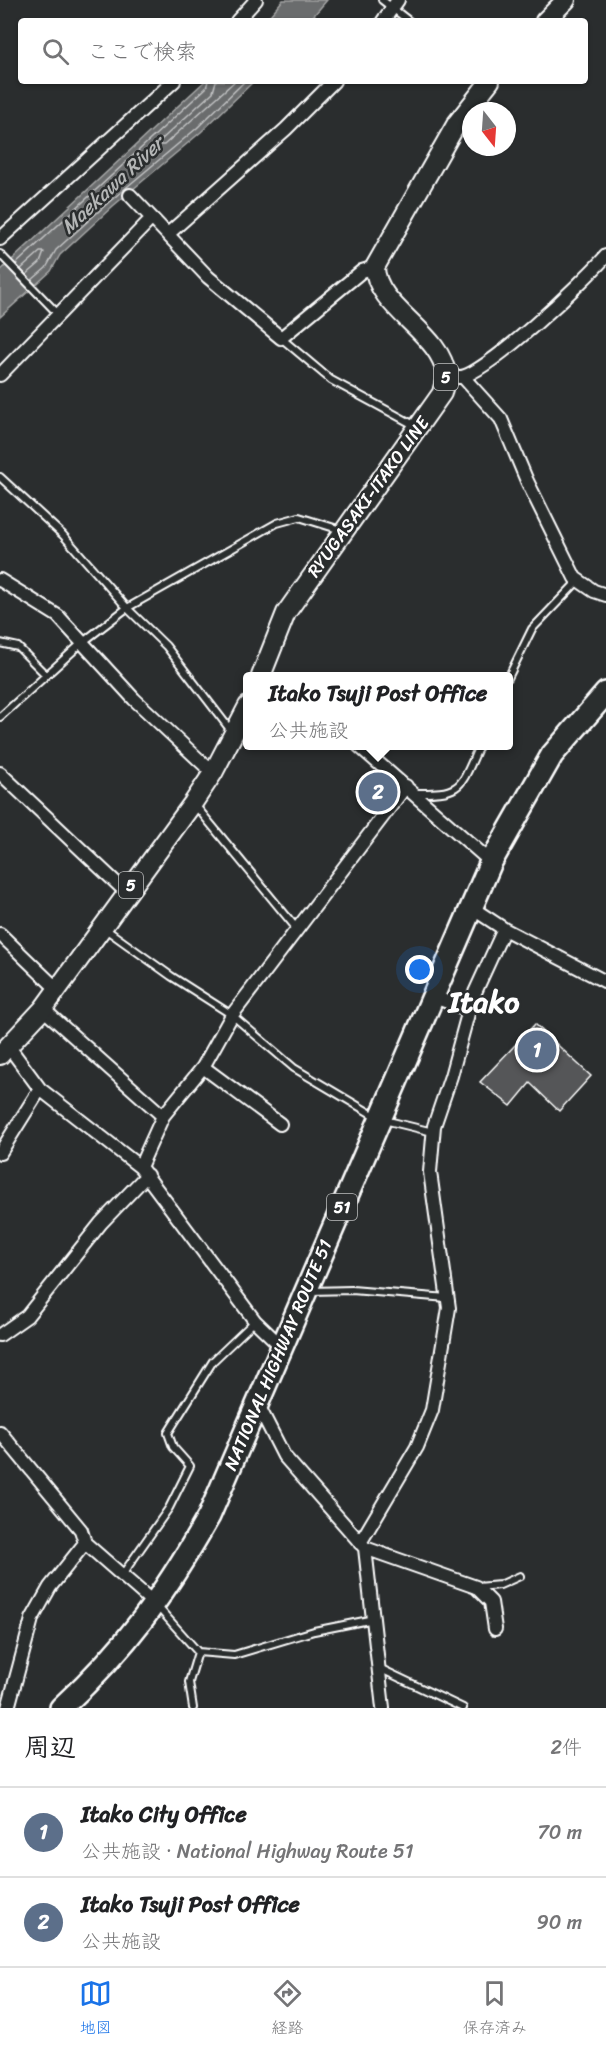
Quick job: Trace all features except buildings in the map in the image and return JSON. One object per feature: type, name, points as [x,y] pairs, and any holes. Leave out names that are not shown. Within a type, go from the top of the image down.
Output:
[{"type":"highway","name":"NATIONAL HIGHWAY ROUTE 51","points":[[61,1708],[110,1661],[156,1605],[209,1516],[491,862],[552,755],[606,693]]},
{"type":"main road","points":[[548,18],[566,0]]},
{"type":"main road","points":[[375,267],[458,123],[486,84]]},
{"type":"main road","name":"5","points":[[375,267],[375,278],[438,353],[455,377]]},
{"type":"main road","name":"RYUGASAKI-ITAKO LINE","points":[[267,672],[286,613],[455,377]]},
{"type":"main road","name":"5","points":[[5,1051],[43,1009],[101,926],[193,803],[213,773],[243,716]]},
{"type":"street","points":[[240,18],[256,0]]},
{"type":"street","points":[[384,18],[391,3]]},
{"type":"street","points":[[0,238],[171,84]]},
{"type":"street","points":[[168,234],[302,114],[331,84]]},
{"type":"street","points":[[130,195],[208,277],[281,338],[362,271],[375,267]]},
{"type":"street","points":[[0,375],[152,218]]},
{"type":"street","points":[[455,377],[476,372],[550,311],[606,256]]},
{"type":"street","points":[[455,377],[501,419],[527,481],[578,581],[594,591],[606,594]]},
{"type":"street","points":[[0,580],[58,616],[134,699],[213,773]]},
{"type":"street","points":[[364,750],[491,862]]},
{"type":"street","points":[[0,773],[126,892]]},
{"type":"street","points":[[0,1335],[27,1316],[143,1171],[163,1116],[203,1067],[232,1015],[409,790]]},
{"type":"street","points":[[472,908],[504,929],[606,982]]},
{"type":"street","points":[[383,1708],[374,1619],[363,1545],[417,1447],[432,1410],[449,1308],[430,1172],[433,1132],[469,1010],[504,929]]},
{"type":"street","points":[[0,934],[57,989]]},
{"type":"street","points":[[434,997],[469,1010]]},
{"type":"street","points":[[43,1009],[163,1116]]},
{"type":"street","points":[[5,1051],[40,1089],[143,1171],[255,1321],[282,1347]]},
{"type":"street","points":[[203,1067],[280,1124]]},
{"type":"street","points":[[0,1153],[40,1089]]},
{"type":"street","points":[[258,1406],[284,1456],[363,1545],[476,1587],[491,1602],[495,1629]]},
{"type":"street","points":[[0,1432],[81,1530],[85,1543],[156,1605]]},
{"type":"street","points":[[8,1708],[32,1619],[50,1587],[85,1543]]},
{"type":"lane","points":[[391,3],[406,18]]},
{"type":"lane","points":[[1,255],[58,314]]},
{"type":"lane","points":[[281,338],[331,380],[419,428]]},
{"type":"lane","points":[[0,477],[63,536],[127,608],[166,646],[234,735]]},
{"type":"lane","points":[[0,717],[83,642],[127,608],[277,523],[299,517],[344,531]]},
{"type":"lane","points":[[511,672],[532,629],[578,581]]},
{"type":"lane","points":[[0,643],[18,647],[46,675]]},
{"type":"lane","points":[[409,790],[452,792],[463,780],[477,750]]},
{"type":"lane","points":[[193,803],[297,930]]},
{"type":"lane","points":[[101,926],[171,976],[232,1015],[294,1068],[380,1119],[433,1132]]},
{"type":"lane","points":[[306,1291],[352,1290],[448,1299]]},
{"type":"lane","points":[[122,1576],[169,1508],[190,1466],[173,1447],[168,1433],[213,1361],[255,1321]]},
{"type":"lane","points":[[476,1587],[500,1585],[520,1576]]},
{"type":"lane","points":[[156,1605],[198,1652],[234,1655],[314,1631],[374,1619]]},
{"type":"lane","points":[[193,1708],[189,1682],[198,1652]]},
{"type":"lane","points":[[379,1668],[463,1708]]},
{"type":"water","points":[[283,0],[327,0],[312,18],[268,18]]},
{"type":"water","name":"Maekawa River","points":[[202,84],[251,84],[201,132],[113,206],[60,255],[51,271],[0,317],[0,271]]},
{"type":"place","name":"Itako Tsuji Post Office","points":[[378,792]]},
{"type":"place","name":"Itako City Office","points":[[537,1050]]},
{"type":"district","name":"Itako","points":[[484,1002]]}]
